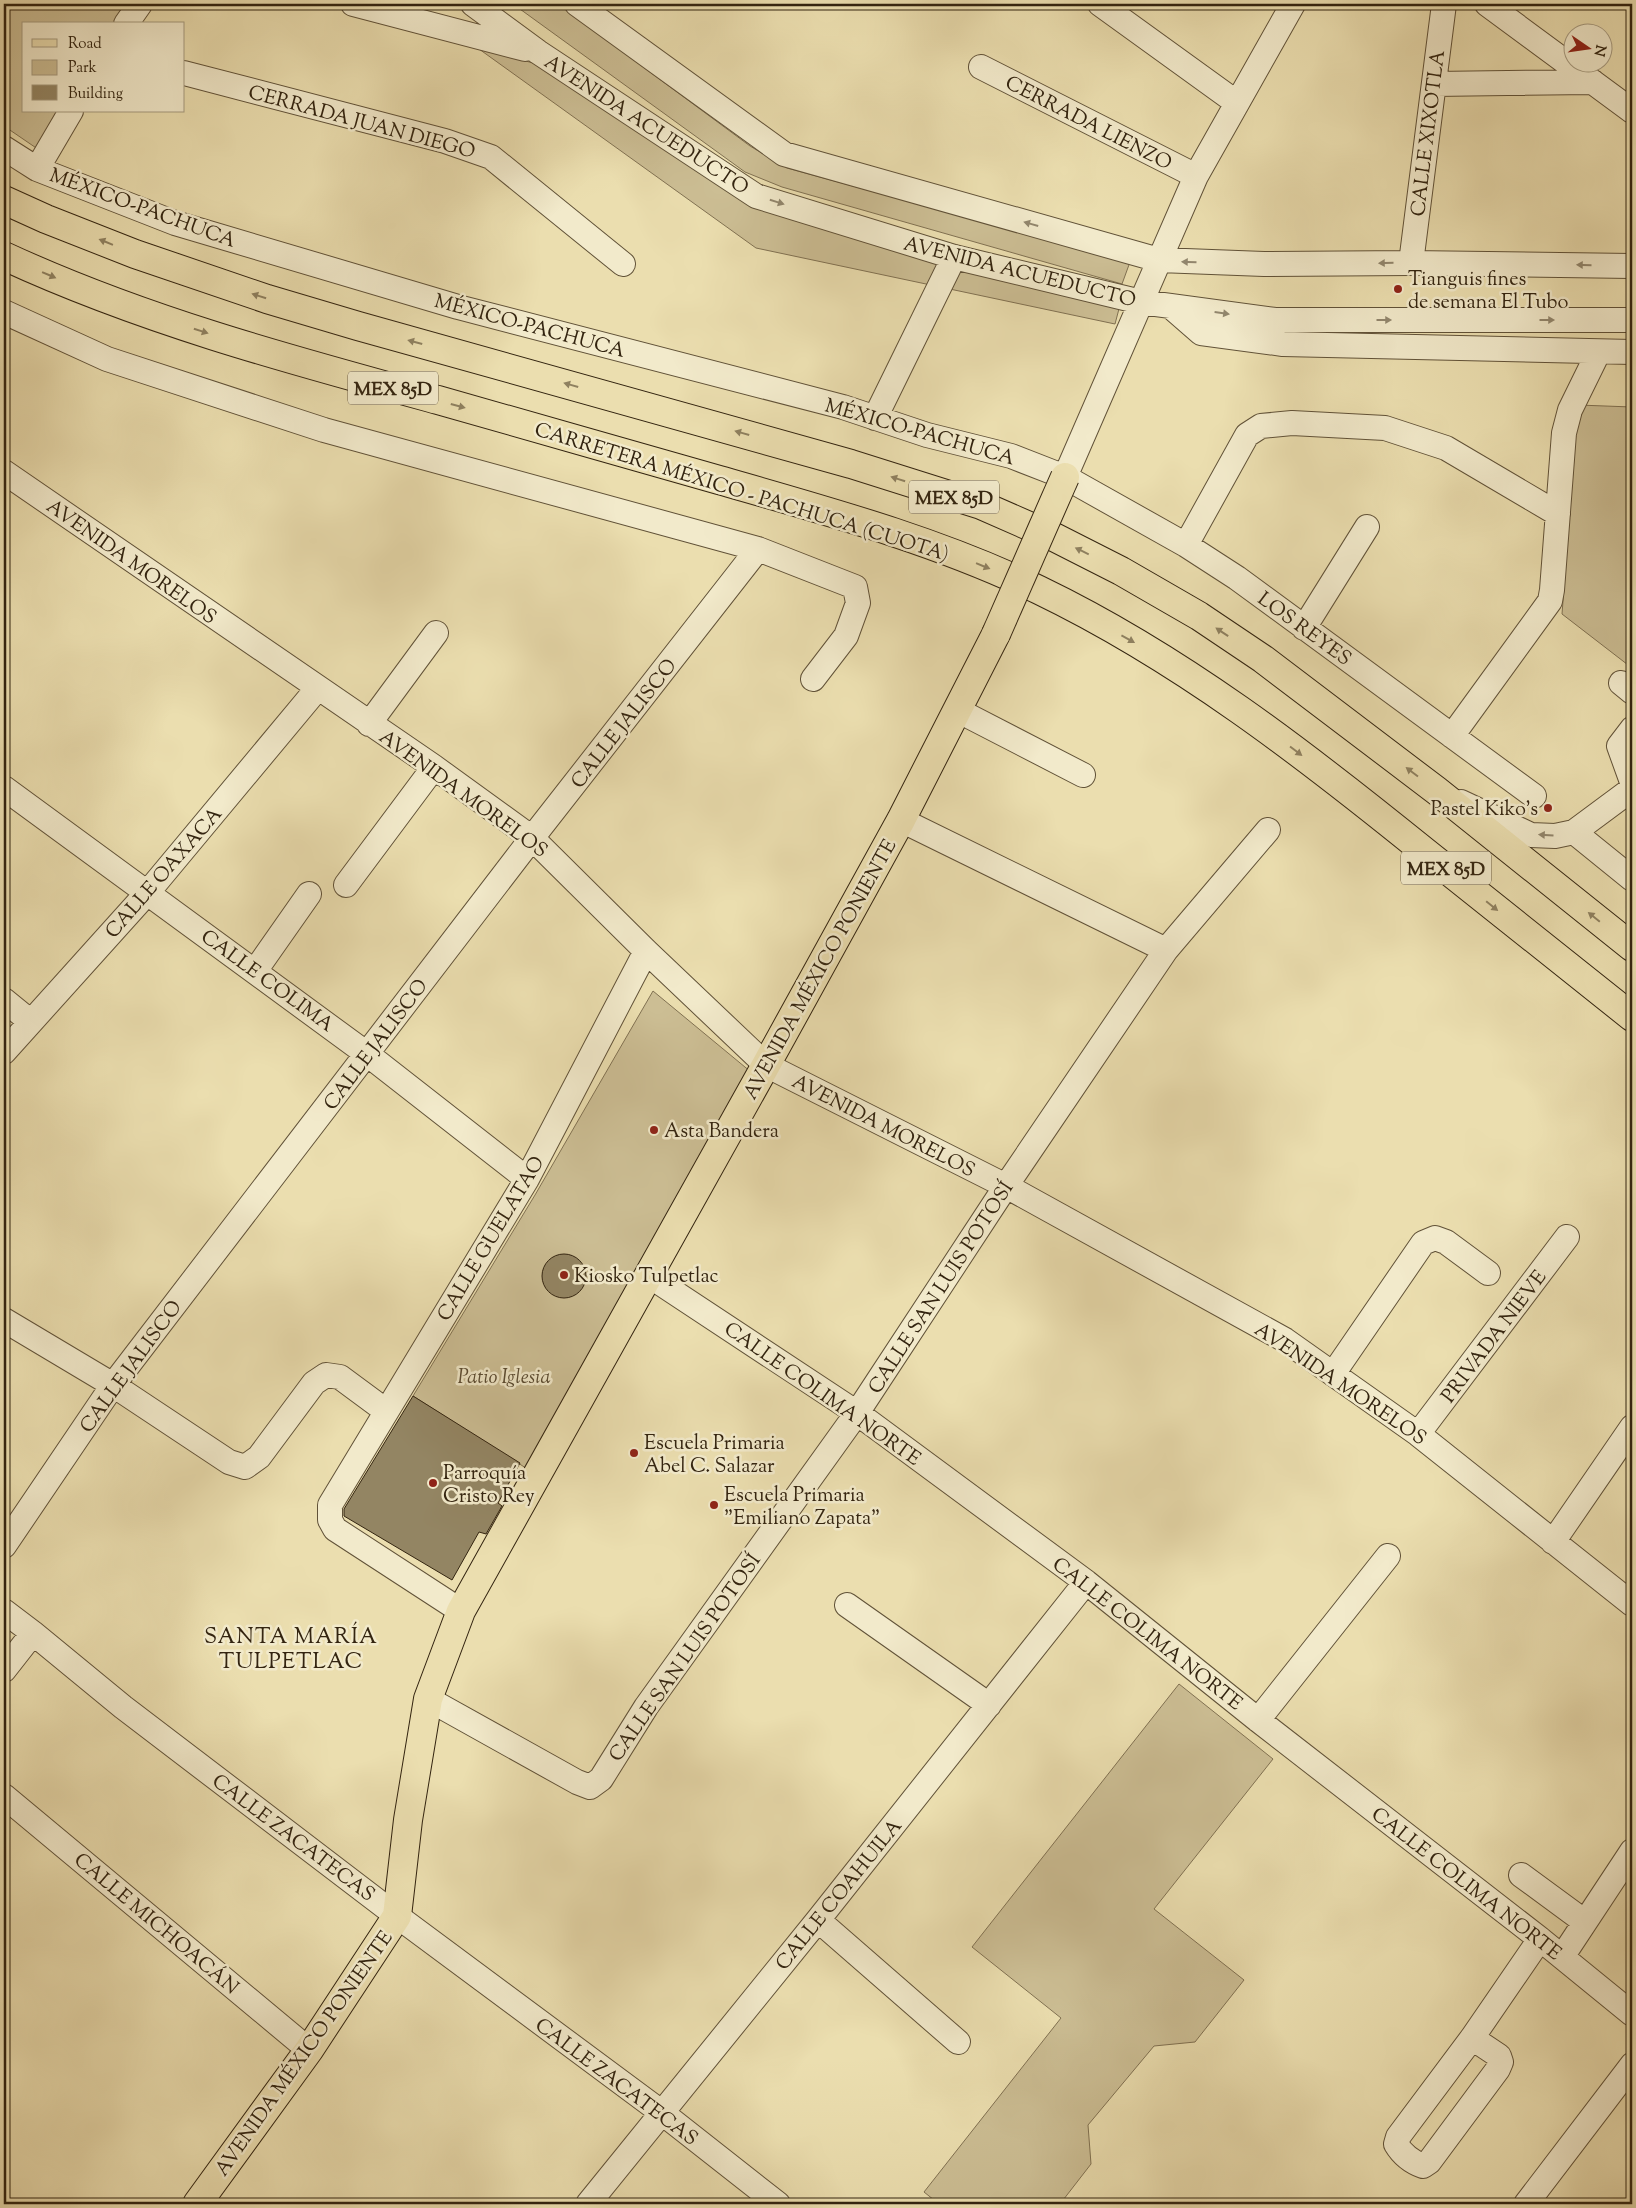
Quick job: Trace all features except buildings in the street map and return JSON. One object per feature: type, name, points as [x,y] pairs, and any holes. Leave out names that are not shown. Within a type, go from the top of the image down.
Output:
[{"type":"main road","name":"MEX 85D","points":[[4,200],[46,219],[135,254],[267,299],[797,448],[981,506],[1054,537],[1121,570],[1199,616],[1263,659],[1438,792],[1632,947]]},
{"type":"main road","name":"CARRETERA MÉXICO - PACHUCA (CUOTA)","points":[[4,256],[55,278],[178,324],[331,371],[732,484],[892,532],[1040,590],[1149,650],[1232,704],[1357,798],[1632,1017]]},
{"type":"main road","name":"AVENIDA MÉXICO PONIENTE","points":[[198,2204],[309,2050],[397,1916],[408,1820],[428,1699],[461,1611],[766,1066],[901,820],[996,634],[1065,477]]},
{"type":"street","points":[[127,22],[140,4]]},
{"type":"street","points":[[353,4],[538,52]]},
{"type":"street","name":"AVENIDA ACUEDUCTO","points":[[473,4],[538,52],[756,196],[954,258],[1141,302],[1275,320],[1632,320]]},
{"type":"street","points":[[577,4],[784,154],[1159,260],[1264,264],[1411,263],[1632,266]]},
{"type":"street","points":[[1100,4],[1237,103]]},
{"type":"street","points":[[1065,477],[1196,176],[1293,4]]},
{"type":"street","name":"CALLE XIXOTLA","points":[[1411,263],[1444,4]]},
{"type":"street","points":[[1487,4],[1632,111]]},
{"type":"street","name":"CERRADA LIENZO","points":[[981,67],[1196,176]]},
{"type":"street","name":"CERRADA JUAN DIEGO","points":[[185,74],[445,141],[490,157],[623,264]]},
{"type":"street","points":[[1434,84],[1593,82]]},
{"type":"street","points":[[37,169],[70,112]]},
{"type":"street","name":"MÉXICO-PACHUCA","points":[[4,148],[37,169],[194,229],[458,307],[843,407],[875,418],[1011,456],[1065,477]]},
{"type":"street","points":[[875,418],[954,258]]},
{"type":"street","points":[[1170,306],[1201,334],[1283,344],[1598,353],[1632,352]]},
{"type":"street","points":[[4,312],[107,359],[324,430],[758,549],[855,587],[858,603],[846,636],[813,679]]},
{"type":"street","points":[[1452,736],[1550,601],[1564,433],[1570,410],[1598,353]]},
{"type":"street","points":[[1186,545],[1247,435],[1261,426],[1292,423],[1385,428],[1446,448],[1558,514]]},
{"type":"street","name":"AVENIDA MORELOS","points":[[4,472],[317,689],[434,767],[532,838],[766,1066],[1006,1186],[1285,1340],[1418,1434],[1632,1604]]},
{"type":"street","name":"LOS REYES","points":[[1065,477],[1186,545],[1237,578],[1534,796]]},
{"type":"street","points":[[1304,628],[1366,527]]},
{"type":"street","name":"CALLE JALISCO","points":[[4,1546],[113,1385],[532,838],[758,549]]},
{"type":"street","points":[[369,724],[436,633]]},
{"type":"street","name":"CALLE OAXACA","points":[[4,1052],[148,892],[317,689]]},
{"type":"street","points":[[956,710],[1083,775]]},
{"type":"street","points":[[1632,729],[1620,746],[1632,782]]},
{"type":"street","points":[[346,885],[434,767]]},
{"type":"street","name":"CALLE COLIMA","points":[[4,788],[368,1054],[527,1179]]},
{"type":"street","points":[[1438,792],[1531,835],[1555,836],[1574,832],[1632,789]]},
{"type":"street","points":[[901,820],[1166,950]]},
{"type":"street","name":"CALLE SAN LUIS POTOSÍ","points":[[428,1699],[577,1782],[590,1787],[601,1779],[646,1706],[857,1412],[1006,1186],[1166,950],[1268,830]]},
{"type":"street","points":[[1574,832],[1632,880]]},
{"type":"street","points":[[255,971],[309,894]]},
{"type":"street","name":"CALLE GUELATAO","points":[[461,1611],[335,1529],[330,1520],[330,1505],[527,1179],[646,951]]},
{"type":"street","points":[[4,1000],[31,1022]]},
{"type":"street","name":"PRIVADA NIEVE","points":[[1418,1434],[1567,1237]]},
{"type":"street","points":[[1333,1374],[1424,1243],[1435,1238],[1446,1242],[1488,1273]]},
{"type":"street","name":"CALLE COLIMA NORTE","points":[[648,1275],[857,1412],[1086,1582],[1258,1720],[1540,1939],[1632,2014]]},
{"type":"street","points":[[4,1320],[113,1385],[229,1462],[245,1467],[259,1457],[314,1383],[326,1375],[340,1377],[386,1411]]},
{"type":"street","points":[[1553,1542],[1632,1427]]},
{"type":"street","points":[[1258,1720],[1388,1556]]},
{"type":"street","name":"CALLE COAHUILA","points":[[588,2204],[818,1920],[1086,1582]]},
{"type":"street","points":[[847,1605],[989,1705]]},
{"type":"street","name":"CALLE ZACATECAS","points":[[4,1611],[123,1708],[397,1916],[661,2112],[778,2204]]},
{"type":"street","points":[[4,1670],[33,1633]]},
{"type":"street","name":"CALLE MICHOACÁN","points":[[4,1796],[309,2050]]},
{"type":"street","points":[[1562,1957],[1632,1851]]},
{"type":"street","points":[[1521,1875],[1585,1922]]},
{"type":"street","points":[[818,1920],[958,2042]]},
{"type":"street","points":[[1472,2038],[1499,2056],[1501,2062],[1498,2069],[1429,2162],[1423,2166],[1416,2163],[1400,2150],[1396,2144],[1398,2137],[1472,2038],[1540,1939]]},
{"type":"street","points":[[1526,2204],[1632,2065]]},
{"type":"green space","points":[[4,4],[142,4],[128,22],[22,22],[22,112],[70,112],[45,154],[4,126]]},
{"type":"green space","points":[[513,4],[558,4],[750,146],[787,168],[1130,262],[1122,284],[782,187],[745,172]]},
{"type":"green space","points":[[479,49],[541,65],[747,203],[1120,305],[1115,324],[756,248]]},
{"type":"green space","points":[[1578,405],[1632,407],[1632,668],[1562,614]]},
{"type":"green space","name":"Patio Iglesia","points":[[653,991],[751,1072],[529,1470],[413,1396],[535,1195]]},
{"type":"green space","points":[[1179,1684],[1273,1759],[1154,1909],[1244,1980],[1195,2042],[1154,2046],[1088,2125],[1091,2164],[1060,2204],[939,2204],[924,2192],[1061,2018],[972,1947]]},
{"type":"place","name":"Tianguis fines de semana El Tubo","points":[[1398,289]]},
{"type":"place","name":"Pastel Kiko's","points":[[1548,808]]},
{"type":"place","name":"Asta Bandera","points":[[654,1130]]},
{"type":"place","name":"Kiosko Tulpetlac","points":[[564,1275]]},
{"type":"place","name":"Escuela Primaria Abel C. Salazar","points":[[634,1453]]},
{"type":"place","name":"Parroquía Cristo Rey","points":[[433,1483]]},
{"type":"place","name":"Escuela Primaria \"Emiliano Zapata\"","points":[[714,1505]]},
{"type":"district","name":"SANTA MARÍA TULPETLAC","points":[[291,1648]]}]
